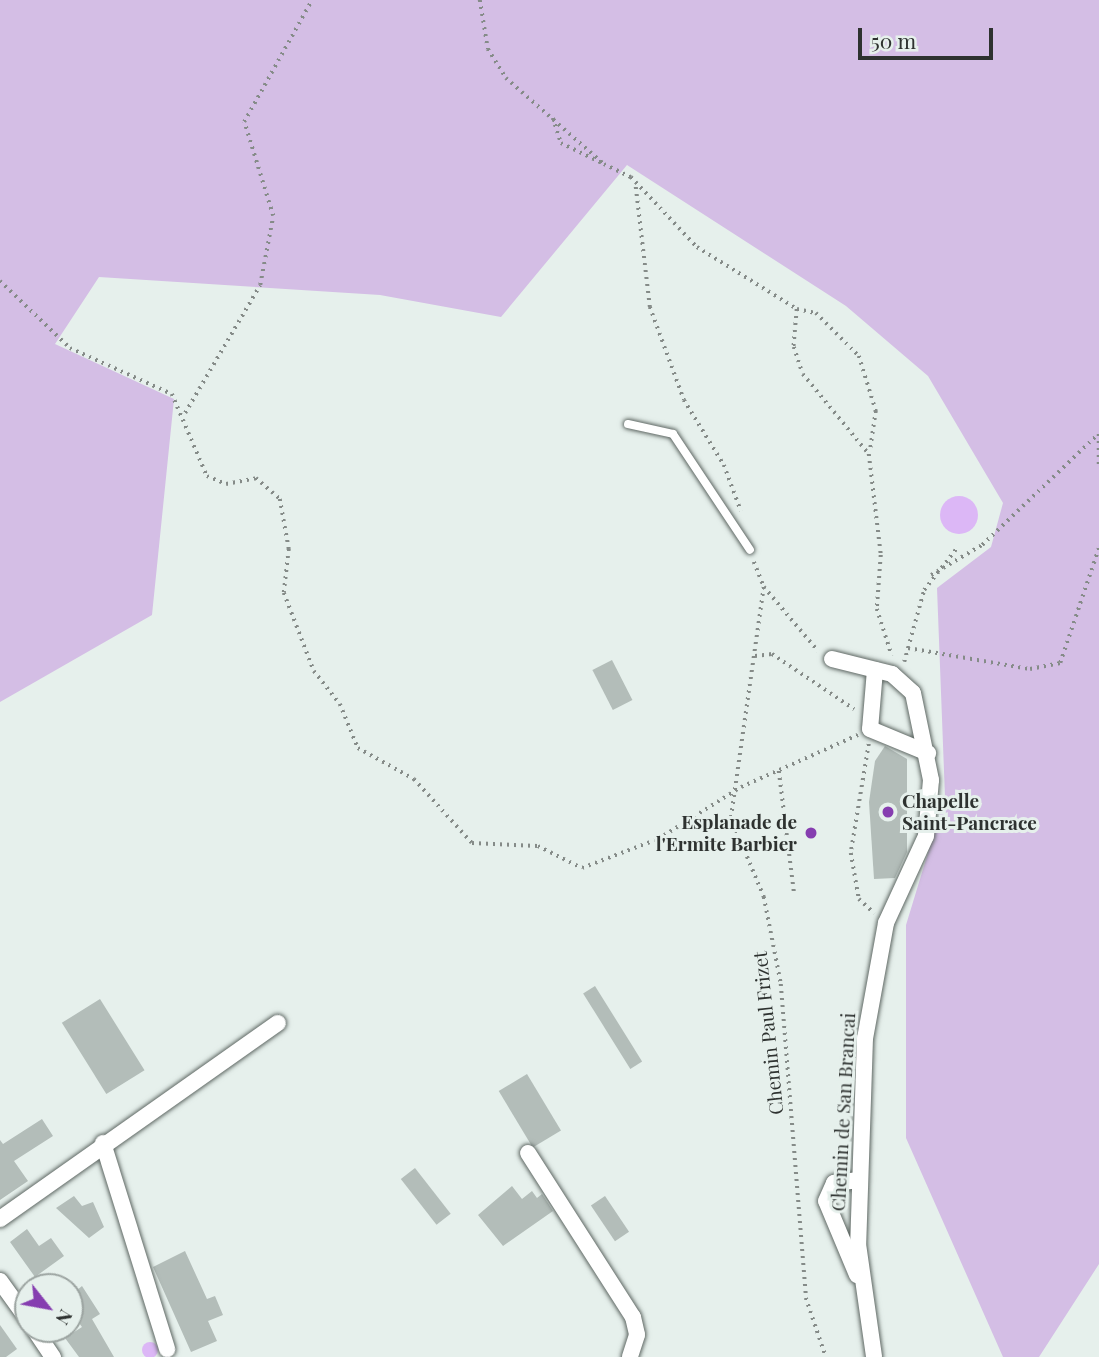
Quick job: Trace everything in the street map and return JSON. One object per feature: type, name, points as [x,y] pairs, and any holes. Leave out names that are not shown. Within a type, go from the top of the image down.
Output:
[{"type":"street","points":[[832,659],[900,678]]},
{"type":"street","points":[[875,670],[870,724],[928,753]]},
{"type":"street","name":"Chemin de San Brancai","points":[[874,1357],[861,1284],[859,1180],[865,1038],[886,923],[926,836],[928,753],[913,693],[900,678]]},
{"type":"street","points":[[0,1219],[103,1143],[278,1023]]},
{"type":"street","points":[[103,1143],[167,1349]]},
{"type":"street","points":[[528,1153],[633,1317],[637,1335],[630,1357]]},
{"type":"street","points":[[859,1180],[834,1183],[826,1201],[861,1284]]},
{"type":"street","points":[[0,1281],[14,1301]]},
{"type":"lane","points":[[628,424],[673,434],[750,550]]},
{"type":"path","points":[[185,413],[260,285],[273,216],[244,122],[312,0]]},
{"type":"path","points":[[480,0],[488,49],[506,78],[552,115],[604,164]]},
{"type":"path","points":[[552,115],[561,143],[631,177],[636,187],[708,255],[797,309],[816,313],[859,356],[876,411],[869,454],[881,555],[877,609],[900,678]]},
{"type":"path","points":[[636,187],[642,270],[654,320],[684,400],[724,465],[744,519]]},
{"type":"path","points":[[0,281],[70,348],[172,394],[185,413],[207,476],[226,484],[256,478],[280,499],[289,549],[284,593],[314,671],[340,704],[358,748],[414,779],[482,847],[538,846],[582,868],[658,839],[732,794],[870,724]]},
{"type":"path","points":[[797,309],[794,347],[803,374],[869,454]]},
{"type":"path","points":[[1098,435],[1099,469]]},
{"type":"path","points":[[931,575],[982,545],[1098,435]]},
{"type":"path","points":[[908,648],[1030,669],[1060,663],[1099,547]]},
{"type":"path","points":[[900,678],[931,575],[956,549]]},
{"type":"path","points":[[750,550],[764,587],[807,641],[832,659]]},
{"type":"path","name":"Chemin Paul Frizet","points":[[764,587],[732,794],[731,818],[764,897],[782,984],[806,1298],[826,1357]]},
{"type":"path","points":[[755,656],[772,654],[870,724]]},
{"type":"path","points":[[870,724],[851,853],[859,899],[886,923]]},
{"type":"path","points":[[779,771],[794,892]]},
{"type":"shaded area","points":[[0,0],[1099,0],[1099,1264],[1039,1357],[1003,1357],[906,1138],[906,925],[945,797],[937,588],[991,547],[1003,503],[928,376],[846,306],[627,165],[501,317],[380,295],[99,277],[55,344],[174,399],[152,615],[0,702]]},
{"type":"shaded area","points":[[959,496],[972,502],[978,515],[972,528],[959,534],[946,528],[940,515],[946,502]]},
{"type":"shaded area","points":[[150,1342],[158,1350],[150,1358],[142,1350]]},
{"type":"building","points":[[612,660],[632,700],[613,710],[592,670]]},
{"type":"building","name":"Chapelle Saint-Pancrace","points":[[885,746],[907,759],[907,852],[895,878],[874,879],[869,802],[875,761]]},
{"type":"building","points":[[595,986],[642,1061],[630,1069],[583,993]]},
{"type":"building","points":[[100,999],[145,1070],[106,1094],[62,1023]]},
{"type":"building","points":[[527,1074],[561,1131],[533,1148],[499,1091]]},
{"type":"building","points":[[42,1119],[53,1136],[14,1161],[28,1181],[0,1200],[0,1140],[3,1144]]},
{"type":"building","points":[[415,1168],[451,1214],[437,1225],[401,1179]]},
{"type":"building","points":[[512,1186],[522,1199],[532,1191],[537,1198],[542,1194],[553,1211],[503,1246],[478,1215]]},
{"type":"building","points":[[74,1196],[82,1206],[93,1202],[104,1227],[89,1238],[56,1208]]},
{"type":"building","points":[[605,1196],[629,1232],[615,1241],[591,1206]]},
{"type":"building","points":[[27,1229],[39,1246],[51,1238],[64,1256],[41,1273],[32,1273],[10,1242]]},
{"type":"building","points":[[185,1251],[207,1299],[215,1296],[223,1315],[208,1321],[217,1341],[191,1352],[153,1267]]},
{"type":"building","points":[[84,1289],[100,1314],[92,1319],[114,1357],[79,1357],[69,1343],[84,1343]]},
{"type":"building","points":[[0,1325],[17,1349],[6,1357],[0,1357]]},
{"type":"place","name":"Chapelle Saint-Pancrace","points":[[888,812]]},
{"type":"place","name":"Esplanade de l'Ermite Barbier","points":[[811,833]]}]
